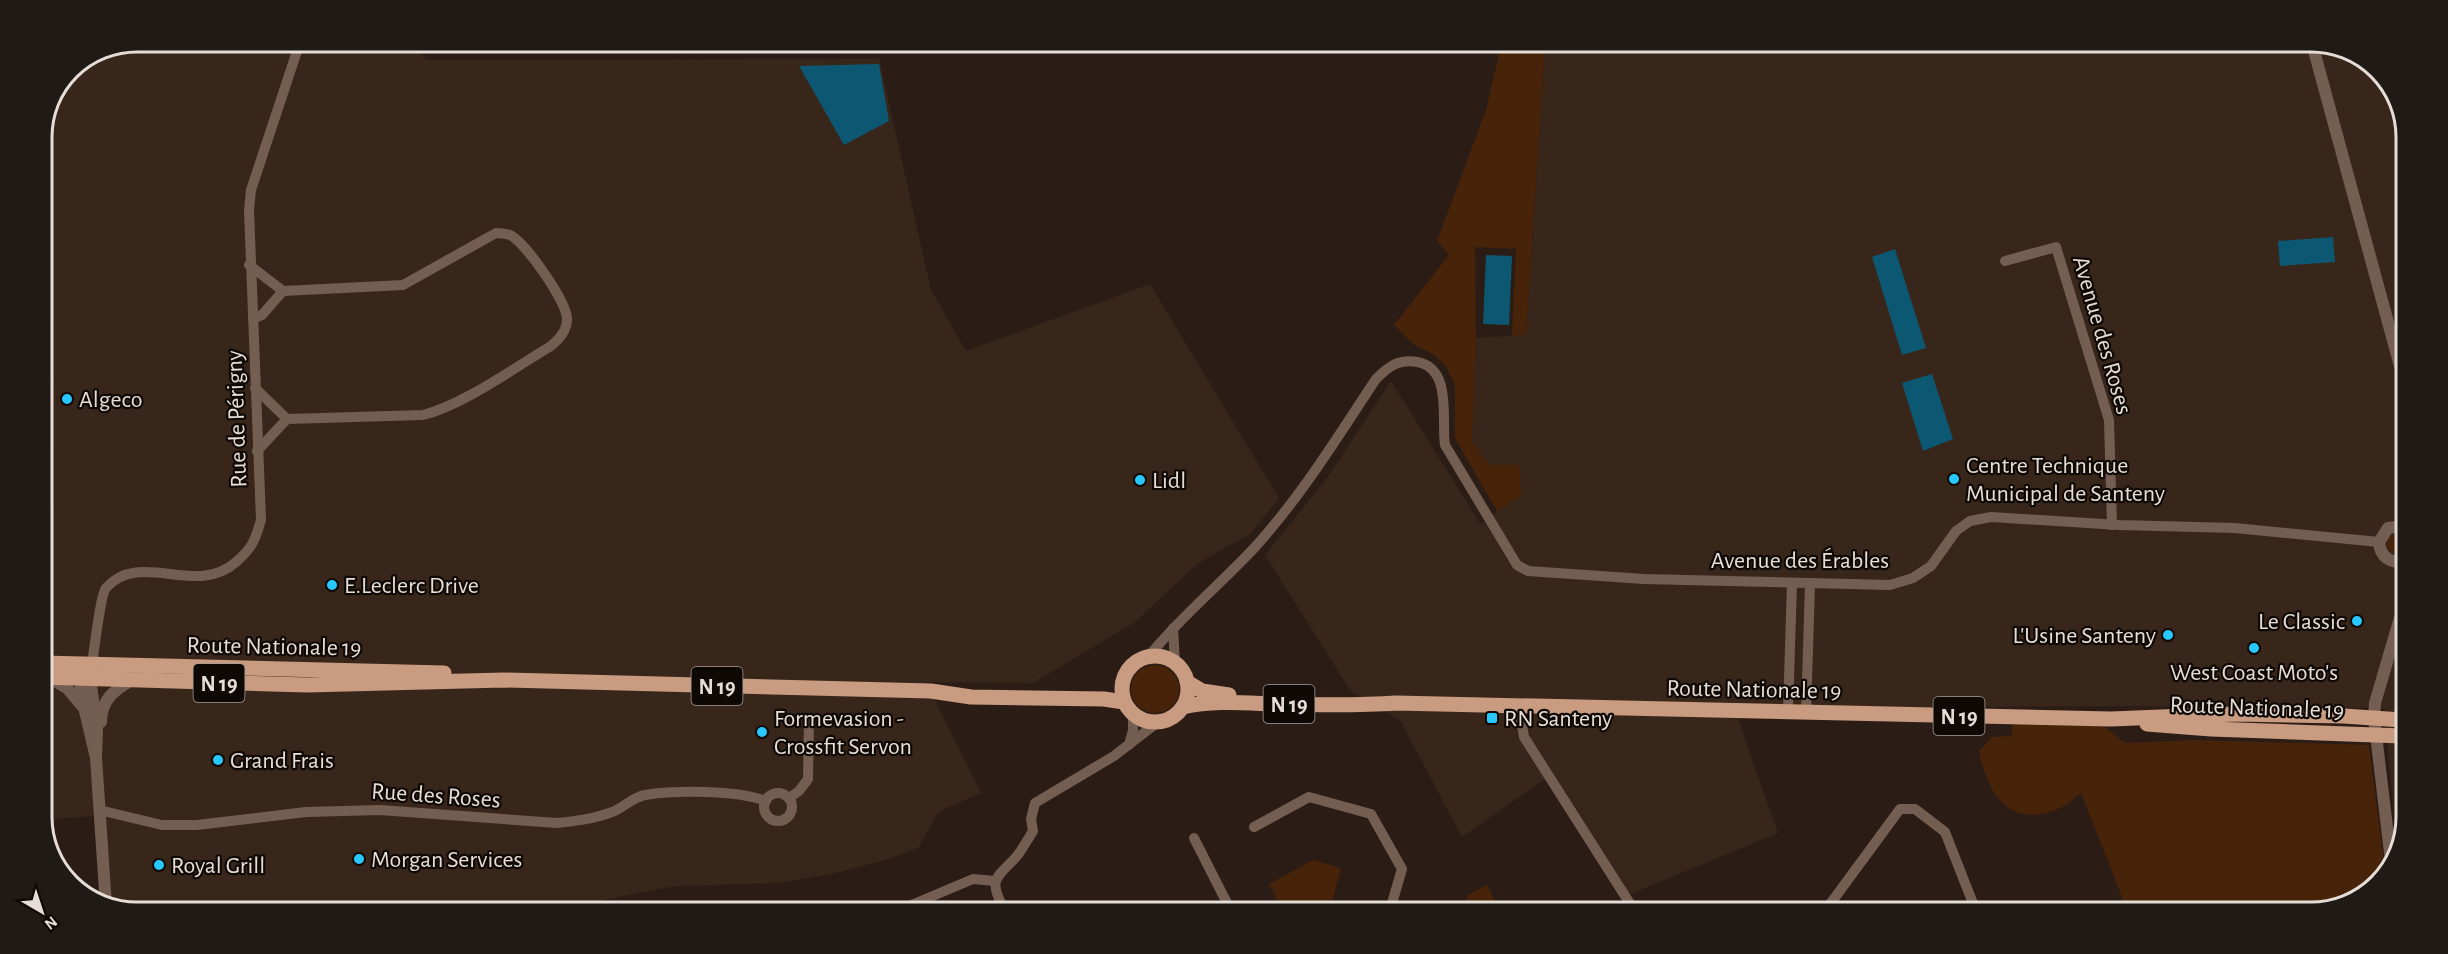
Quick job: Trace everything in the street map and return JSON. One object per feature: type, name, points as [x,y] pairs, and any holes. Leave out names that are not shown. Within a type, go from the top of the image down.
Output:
[{"type":"main road","points":[[1148,657],[1165,657],[1175,663],[1181,669],[1187,682],[1187,696],[1183,707],[1175,715],[1158,722],[1143,720],[1129,708],[1122,692],[1122,681],[1127,671],[1134,662],[1148,657]]},
{"type":"main road","name":"Route Nationale 19","points":[[91,671],[132,680],[307,685],[504,680],[931,691],[989,687],[1094,691],[1122,681]]},
{"type":"main road","name":"Route Nationale 19","points":[[53,672],[441,672],[504,680]]},
{"type":"main road","name":"Route Nationale 19","points":[[1187,682],[1202,691],[1222,695],[1357,698],[1396,703]]},
{"type":"main road","name":"Route Nationale 19","points":[[931,691],[971,697],[1104,699],[1129,708]]},
{"type":"main road","name":"Route Nationale 19","points":[[1183,707],[1199,703],[1222,702],[1350,706],[1396,703],[2111,719],[2235,714],[2396,720]]},
{"type":"main road","name":"Route Nationale 19","points":[[2111,719],[2170,727],[2396,736]]},
{"type":"street","name":"Rue de Périgny","points":[[91,671],[100,602],[105,589],[114,581],[128,574],[143,571],[190,578],[211,576],[227,570],[255,542],[261,520],[254,319],[249,265],[251,190],[297,52]]},
{"type":"street","points":[[2314,52],[2395,349]]},
{"type":"street","points":[[249,265],[283,291],[403,285],[496,233],[510,236],[523,246],[555,290],[564,306],[567,321],[563,335],[551,346],[454,404],[423,415],[288,419],[257,451]]},
{"type":"street","name":"Avenue des Roses","points":[[2005,261],[2056,247],[2109,420],[2112,525]]},
{"type":"street","points":[[254,319],[262,315],[283,291]]},
{"type":"street","name":"Avenue des Érables","points":[[1148,657],[1282,515],[1376,379],[1392,364],[1404,361],[1421,363],[1432,370],[1439,379],[1443,394],[1445,446],[1517,565],[1528,571],[1644,579],[1890,585],[1913,578],[1932,566],[1956,531],[1970,521],[1991,517],[2112,525],[2215,527],[2379,542]]},
{"type":"street","points":[[255,388],[288,419]]},
{"type":"street","points":[[2396,527],[2388,528],[2380,536],[2379,548],[2385,558],[2396,562]]},
{"type":"street","points":[[1788,712],[1792,584]]},
{"type":"street","points":[[1806,713],[1810,584]]},
{"type":"street","points":[[1173,628],[1175,663]]},
{"type":"street","points":[[2389,848],[2374,718],[2375,703],[2396,632]]},
{"type":"street","points":[[91,671],[80,690],[96,758]]},
{"type":"street","points":[[91,671],[97,730],[96,758],[104,895]]},
{"type":"street","points":[[53,678],[67,688],[85,712]]},
{"type":"street","points":[[96,758],[101,741],[102,706],[117,688],[132,680]]},
{"type":"street","points":[[1522,706],[1521,720],[1524,737],[1629,902]]},
{"type":"street","points":[[1129,708],[1133,730],[1129,745]]},
{"type":"street","points":[[789,798],[799,791],[808,779],[809,719]]},
{"type":"street","points":[[1000,902],[995,893],[995,881],[1033,831],[1031,819],[1035,803],[1129,745],[1158,722]]},
{"type":"street","name":"Rue des Roses","points":[[99,810],[162,825],[196,825],[306,812],[380,810],[557,823],[584,820],[614,812],[643,795],[694,792],[753,796],[766,801]]},
{"type":"street","points":[[776,793],[789,798],[792,805],[790,813],[781,821],[768,817],[764,809],[766,801],[776,793]]},
{"type":"street","points":[[1254,827],[1309,797],[1371,814],[1402,869],[1392,902]]},
{"type":"street","points":[[1832,902],[1900,809],[1915,809],[1945,832],[1972,902]]},
{"type":"street","points":[[1194,838],[1226,902]]},
{"type":"street","points":[[919,902],[973,879],[995,881]]},
{"type":"shaded area","points":[[137,52],[419,52],[427,60],[879,59],[931,290],[966,351],[1150,284],[1279,498],[1251,533],[1197,564],[1135,622],[1033,683],[926,682],[981,793],[938,812],[919,847],[889,859],[835,873],[777,883],[675,886],[593,902],[137,902],[104,895],[94,816],[53,819],[52,137],[59,105],[77,77],[105,59],[121,54]]},
{"type":"shaded area","points":[[1499,52],[1545,52],[1526,335],[1512,336],[1516,249],[1475,247],[1476,338],[1472,441],[1489,465],[1519,465],[1521,496],[1497,511],[1455,438],[1455,384],[1445,365],[1433,354],[1413,344],[1394,325],[1449,255],[1437,241],[1486,110]]},
{"type":"shaded area","points":[[1545,52],[2311,52],[2348,61],[2371,77],[2384,95],[2391,110],[2395,132],[2395,826],[2384,708],[2133,706],[1734,708],[1778,833],[1628,895],[1548,777],[1462,837],[1400,720],[1350,690],[1265,555],[1325,481],[1391,381],[1481,525],[1497,511],[1489,465],[1472,441],[1476,338],[1526,335]]},
{"type":"shaded area","points":[[2396,535],[2396,554],[2387,546],[2388,539]]},
{"type":"shaded area","points":[[1155,665],[1172,672],[1179,689],[1172,706],[1155,713],[1138,706],[1131,689],[1138,672]]},
{"type":"shaded area","points":[[2099,722],[2125,743],[2198,740],[2369,745],[2384,859],[2371,877],[2358,887],[2338,897],[2322,901],[2121,902],[2122,897],[2081,793],[2065,806],[2029,815],[2016,812],[1996,795],[1983,768],[1979,751],[1992,737],[2011,736],[2013,723]]},
{"type":"shaded area","points":[[1313,860],[1341,868],[1332,902],[1279,902],[1269,884]]},
{"type":"shaded area","points":[[1487,885],[1496,902],[1466,902],[1468,895]]},
{"type":"water","points":[[879,64],[889,121],[844,145],[799,66]]},
{"type":"water","points":[[2333,237],[2335,262],[2280,266],[2278,241]]},
{"type":"water","points":[[1895,249],[1926,348],[1902,355],[1872,257]]},
{"type":"water","points":[[1486,255],[1512,256],[1509,325],[1483,324]]},
{"type":"water","points":[[1932,374],[1953,439],[1923,451],[1902,383]]},
{"type":"place","name":"Algeco","points":[[67,399]]},
{"type":"place","name":"Centre Technique Municipal de Santeny","points":[[1954,479]]},
{"type":"place","name":"Lidl","points":[[1140,480]]},
{"type":"place","name":"E.Leclerc Drive","points":[[332,585]]},
{"type":"place","name":"Le Classic","points":[[2357,621]]},
{"type":"place","name":"L'Usine Santeny","points":[[2168,635]]},
{"type":"place","name":"West Coast Moto's","points":[[2254,648]]},
{"type":"place","name":"RN Santeny","points":[[1492,718]]},
{"type":"place","name":"Formevasion - Crossfit Servon","points":[[762,732]]},
{"type":"place","name":"Grand Frais","points":[[218,760]]},
{"type":"place","name":"Morgan Services","points":[[359,859]]},
{"type":"place","name":"Royal Grill","points":[[159,865]]}]
